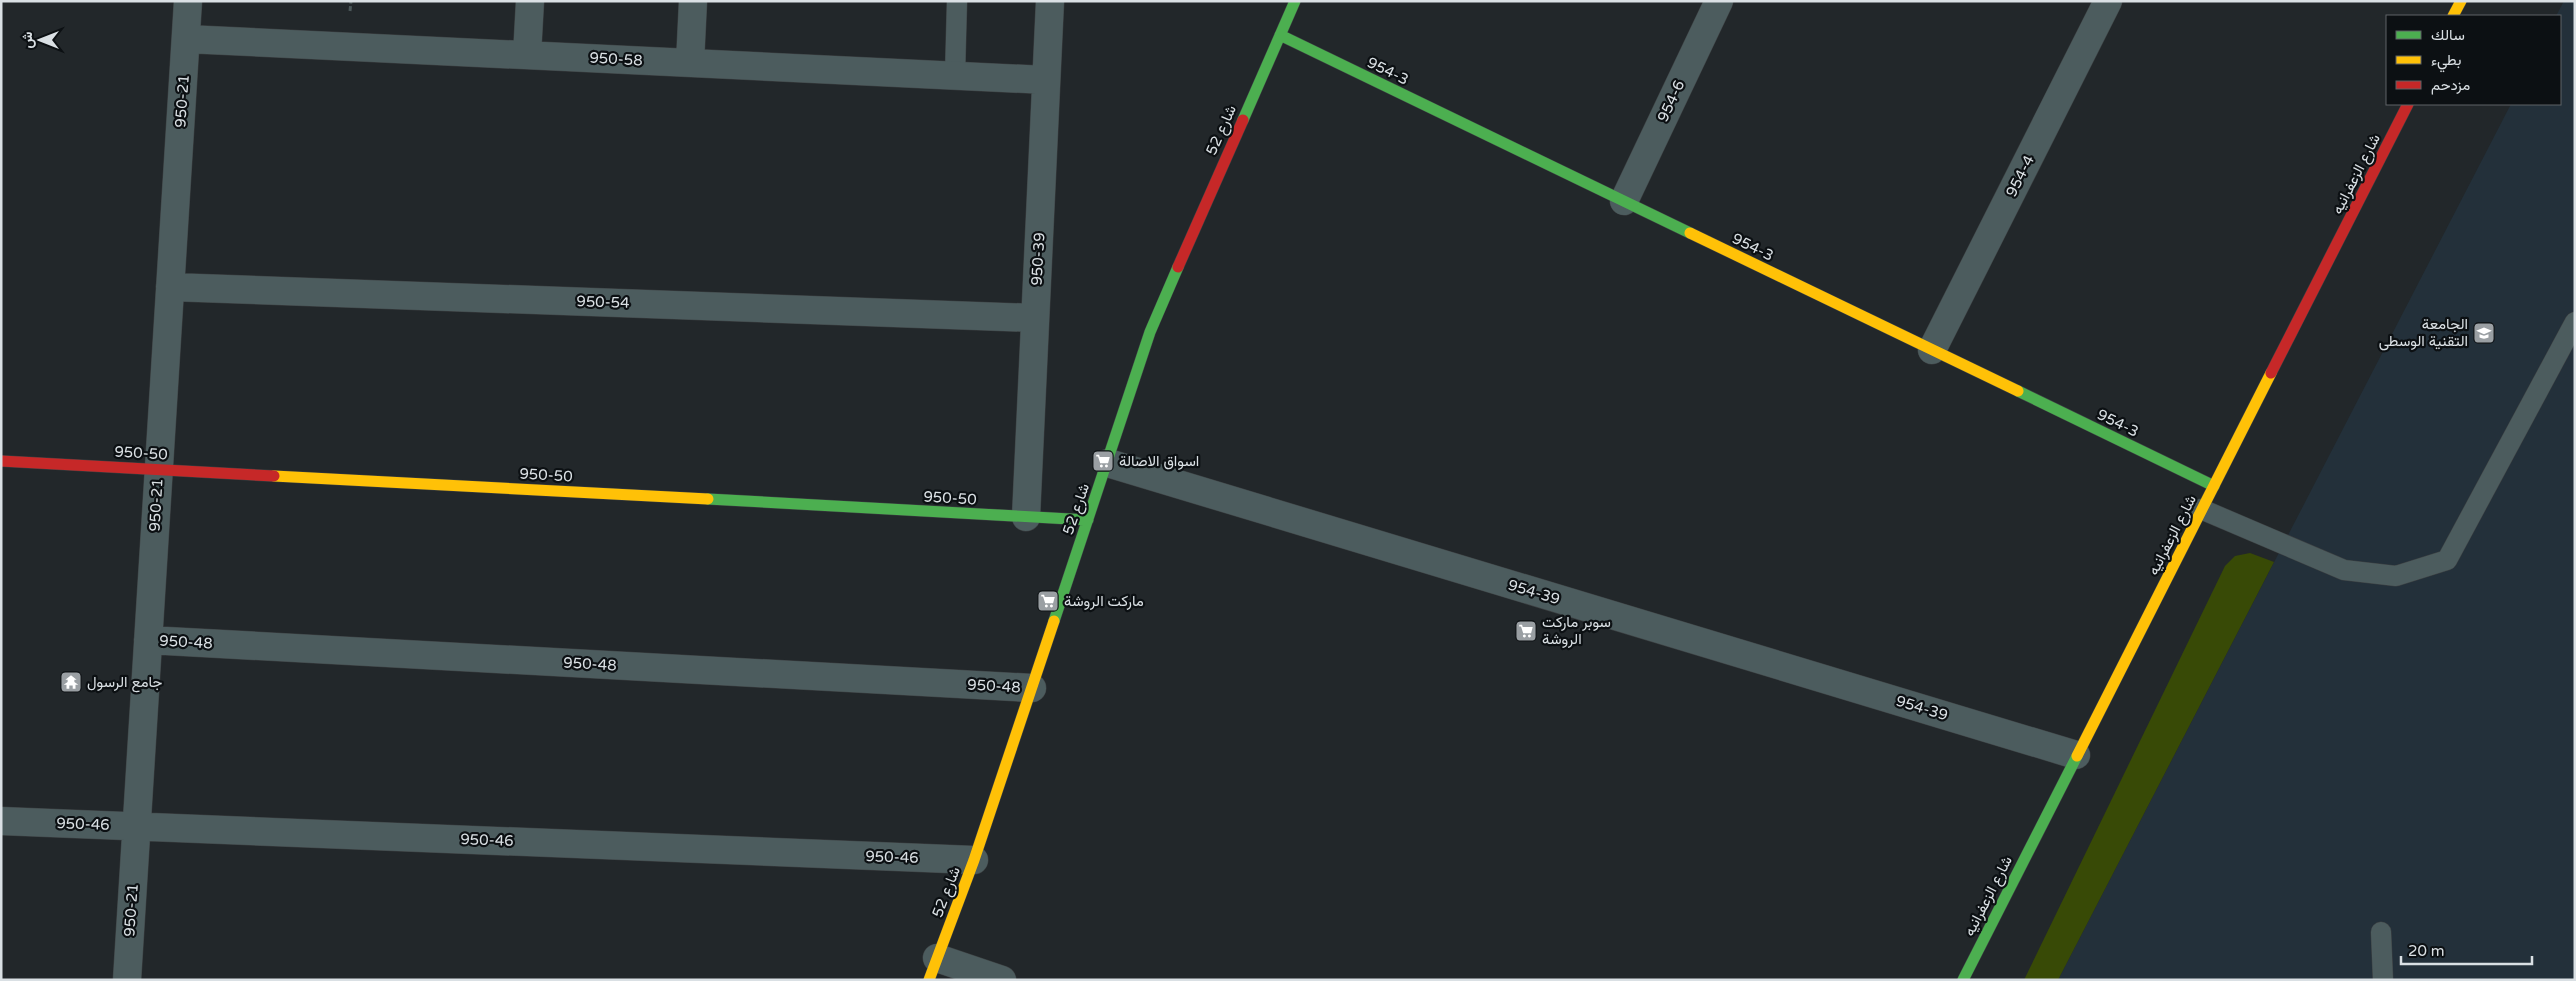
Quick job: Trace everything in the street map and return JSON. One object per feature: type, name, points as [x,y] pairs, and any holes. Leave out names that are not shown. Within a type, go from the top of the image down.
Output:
[{"type":"street","name":"950-21","points":[[126,980],[188,1]]},
{"type":"street","points":[[527,55],[530,1]]},
{"type":"street","points":[[690,63],[693,1]]},
{"type":"street","name":"950-39","points":[[1026,517],[1050,1]]},
{"type":"street","name":"شارع 52","points":[[933,969],[974,860],[1108,463],[1150,332],[1294,1]]},
{"type":"street","name":"954-6","points":[[1624,201],[1719,1]]},
{"type":"street","name":"954-4","points":[[1932,350],[2108,1]]},
{"type":"street","points":[[2454,15],[2461,1]]},
{"type":"street","name":"954-3","points":[[1280,35],[2214,486]]},
{"type":"street","name":"950-58","points":[[186,39],[1046,80]]},
{"type":"street","name":"شارع الزعفرانيه","points":[[1963,980],[2407,105]]},
{"type":"street","name":"950-54","points":[[170,287],[1035,318]]},
{"type":"street","name":"950-50","points":[[1,461],[1088,520]]},
{"type":"street","name":"954-39","points":[[1108,463],[2076,755]]},
{"type":"street","name":"950-48","points":[[148,640],[1032,688]]},
{"type":"street","name":"950-46","points":[[1,821],[974,860]]},
{"type":"street","points":[[933,969],[1002,980]]},
{"type":"lane","points":[[955,75],[958,1]]},
{"type":"lane","points":[[2201,510],[2344,570],[2396,576],[2447,560],[2575,322]]},
{"type":"lane","points":[[2381,932],[2383,980]]},
{"type":"shaded area","name":"الجامعة التقنية الوسطى","points":[[2564,1],[2575,1],[2575,980],[2058,980],[2510,105],[2561,105],[2561,15],[2557,15]]},
{"type":"green space","points":[[2250,553],[2274,562],[2058,980],[2024,980],[2225,566],[2235,556]]},
{"type":"traffic: fast","points":[[1243,120],[1295,1]]},
{"type":"traffic: fast","points":[[1280,35],[1690,233]]},
{"type":"traffic: fast","points":[[1054,621],[1150,332],[1178,267]]},
{"type":"traffic: fast","points":[[2018,391],[2214,486]]},
{"type":"traffic: fast","points":[[708,499],[1088,520]]},
{"type":"traffic: fast","points":[[1963,980],[2077,756]]},
{"type":"traffic: slow","points":[[2454,15],[2461,1]]},
{"type":"traffic: slow","points":[[1690,233],[2018,391]]},
{"type":"traffic: slow","points":[[2077,756],[2271,373]]},
{"type":"traffic: slow","points":[[274,476],[708,499]]},
{"type":"traffic: slow","points":[[929,980],[974,860],[1054,621]]},
{"type":"traffic: jam","points":[[2271,373],[2407,105]]},
{"type":"traffic: jam","points":[[1178,267],[1243,120]]},
{"type":"traffic: jam","points":[[1,461],[274,476]]},
{"type":"place","name":"الجامعة التقنية الوسطى","points":[[2484,333]]},
{"type":"place","name":"اسواق الاصالة","points":[[1103,461]]},
{"type":"place","name":"ماركت الروشة","points":[[1048,601]]},
{"type":"place","name":"سوبر ماركت الروشة","points":[[1526,631]]},
{"type":"place","name":"جامع الرسول","points":[[71,682]]}]
